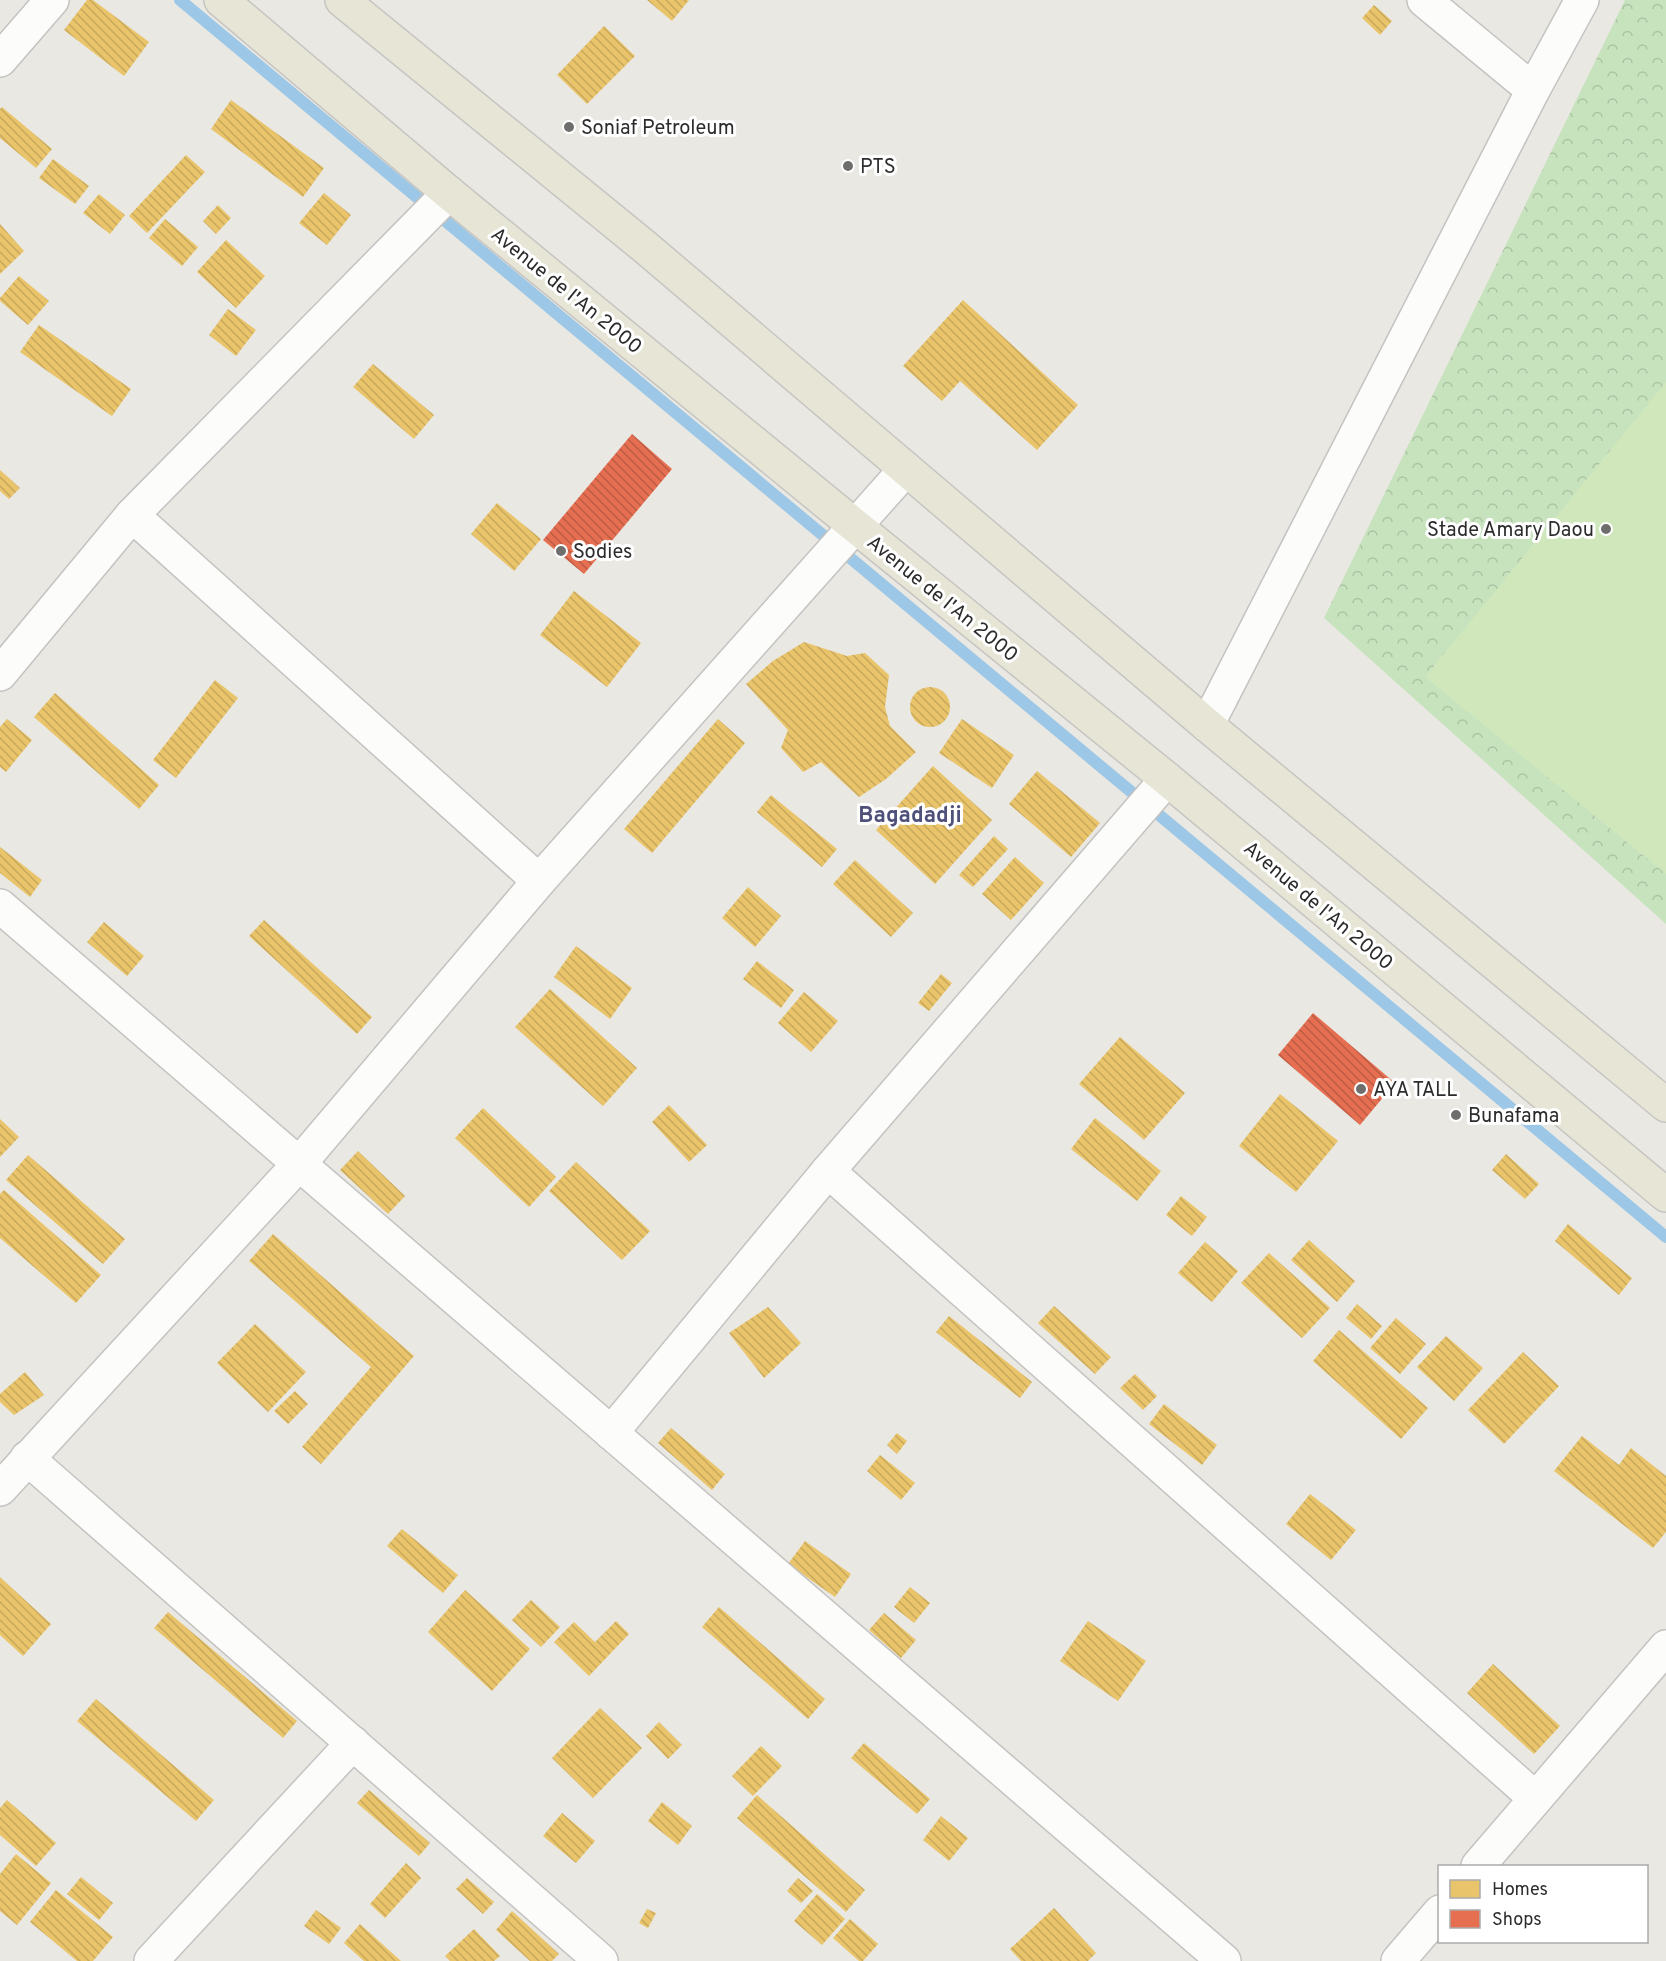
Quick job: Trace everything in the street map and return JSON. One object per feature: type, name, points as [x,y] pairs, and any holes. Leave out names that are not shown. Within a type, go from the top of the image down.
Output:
[{"type":"main road","name":"Avenue de l'An 2000","points":[[221,0],[449,193],[1167,778],[1666,1195]]},
{"type":"main road","points":[[342,0],[645,247],[1207,725],[1666,1105]]},
{"type":"street","points":[[0,60],[52,0]]},
{"type":"street","points":[[1424,0],[1533,90]]},
{"type":"street","points":[[1207,725],[1533,90],[1582,0]]},
{"type":"street","points":[[0,674],[132,515],[449,193]]},
{"type":"street","points":[[0,1489],[299,1164],[539,881],[906,469]]},
{"type":"street","points":[[132,515],[539,881]]},
{"type":"street","points":[[611,1433],[828,1171],[1167,778]]},
{"type":"street","points":[[0,906],[1224,1961]]},
{"type":"street","points":[[828,1171],[1535,1798]]},
{"type":"street","points":[[27,1458],[601,1961]]},
{"type":"street","points":[[1479,1865],[1666,1647]]},
{"type":"street","points":[[151,1961],[353,1743]]},
{"type":"street","points":[[1398,1961],[1438,1914]]},
{"type":"green space","points":[[1625,0],[1666,0],[1666,924],[1324,618]]},
{"type":"green space","name":"Stade Amary Daou","points":[[1666,382],[1666,874],[1425,677]]},
{"type":"building: Homes","points":[[87,0],[93,0],[149,42],[124,76],[64,30]]},
{"type":"building: Homes","points":[[647,0],[689,0],[672,21]]},
{"type":"building: Homes","points":[[1374,5],[1392,21],[1380,35],[1362,18]]},
{"type":"building: Homes","points":[[604,26],[635,56],[587,104],[557,75]]},
{"type":"building: Homes","points":[[231,100],[324,168],[303,197],[211,129]]},
{"type":"building: Homes","points":[[2,107],[52,149],[36,168],[0,138],[0,109]]},
{"type":"building: Homes","points":[[186,155],[205,172],[147,233],[129,216]]},
{"type":"building: Homes","points":[[53,159],[89,186],[75,204],[39,178]]},
{"type":"building: Homes","points":[[324,193],[351,215],[327,245],[299,223]]},
{"type":"building: Homes","points":[[99,194],[125,215],[110,234],[83,213]]},
{"type":"building: Homes","points":[[218,205],[231,218],[216,234],[203,221]]},
{"type":"building: Homes","points":[[165,219],[198,247],[182,266],[149,238]]},
{"type":"building: Homes","points":[[0,224],[24,251],[0,274]]},
{"type":"building: Homes","points":[[226,240],[265,276],[236,308],[197,272]]},
{"type":"building: Homes","points":[[19,276],[49,301],[28,325],[0,301],[0,298]]},
{"type":"building: Homes","points":[[963,300],[1078,405],[1037,450],[960,381],[942,401],[903,366]]},
{"type":"building: Homes","points":[[228,309],[256,330],[236,356],[209,335]]},
{"type":"building: Homes","points":[[39,325],[131,389],[112,416],[20,352]]},
{"type":"building: Homes","points":[[373,364],[434,415],[414,439],[353,387]]},
{"type":"building: Homes","points":[[0,470],[20,488],[9,499],[0,491]]},
{"type":"building: Homes","points":[[497,503],[541,539],[514,571],[471,534]]},
{"type":"building: Homes","points":[[574,591],[641,643],[607,687],[540,635]]},
{"type":"building: Homes","points":[[804,642],[847,656],[865,653],[889,675],[885,707],[890,726],[916,752],[886,779],[859,797],[821,762],[803,772],[781,748],[788,730],[746,684],[773,661]]},
{"type":"building: Homes","points":[[215,680],[238,698],[176,778],[153,760]]},
{"type":"building: Homes","points":[[930,687],[938,688],[944,693],[949,699],[949,715],[944,721],[938,726],[930,727],[922,726],[916,721],[911,715],[910,707],[911,699],[916,693],[922,688]]},
{"type":"building: Homes","points":[[55,693],[159,785],[139,809],[34,717]]},
{"type":"building: Homes","points":[[7,719],[32,740],[6,772],[0,767],[0,727]]},
{"type":"building: Homes","points":[[718,719],[745,743],[652,853],[624,829]]},
{"type":"building: Homes","points":[[962,719],[1014,755],[992,788],[939,753]]},
{"type":"building: Homes","points":[[933,766],[992,820],[935,884],[876,830]]},
{"type":"building: Homes","points":[[1037,771],[1100,823],[1071,857],[1009,804]]},
{"type":"building: Homes","points":[[771,795],[837,849],[822,867],[757,812]]},
{"type":"building: Homes","points":[[994,836],[1008,849],[973,887],[959,875]]},
{"type":"building: Homes","points":[[0,847],[42,880],[30,897],[0,873]]},
{"type":"building: Homes","points":[[1015,857],[1044,883],[1011,920],[982,894]]},
{"type":"building: Homes","points":[[855,860],[913,913],[891,937],[833,884]]},
{"type":"building: Homes","points":[[748,887],[781,916],[755,947],[722,918]]},
{"type":"building: Homes","points":[[264,920],[372,1017],[357,1034],[249,936]]},
{"type":"building: Homes","points":[[104,922],[144,956],[127,976],[87,942]]},
{"type":"building: Homes","points":[[576,946],[632,988],[610,1019],[554,977]]},
{"type":"building: Homes","points":[[757,961],[794,990],[781,1008],[743,979]]},
{"type":"building: Homes","points":[[941,974],[952,983],[929,1011],[918,1003]]},
{"type":"building: Homes","points":[[550,989],[637,1068],[603,1106],[515,1027]]},
{"type":"building: Homes","points":[[804,992],[838,1021],[811,1052],[778,1023]]},
{"type":"building: Homes","points":[[1120,1037],[1185,1093],[1144,1140],[1079,1084]]},
{"type":"building: Homes","points":[[1280,1094],[1338,1141],[1296,1192],[1239,1146]]},
{"type":"building: Homes","points":[[669,1105],[707,1145],[689,1162],[652,1122]]},
{"type":"building: Homes","points":[[483,1108],[556,1177],[529,1207],[455,1138]]},
{"type":"building: Homes","points":[[1095,1118],[1161,1171],[1137,1201],[1071,1149]]},
{"type":"building: Homes","points":[[0,1119],[19,1137],[0,1157]]},
{"type":"building: Homes","points":[[358,1151],[405,1196],[388,1214],[340,1170]]},
{"type":"building: Homes","points":[[1506,1154],[1539,1184],[1525,1199],[1492,1170]]},
{"type":"building: Homes","points":[[28,1155],[125,1239],[103,1264],[6,1180]]},
{"type":"building: Homes","points":[[576,1162],[650,1231],[622,1260],[549,1191]]},
{"type":"building: Homes","points":[[4,1190],[101,1275],[76,1303],[0,1238],[0,1194]]},
{"type":"building: Homes","points":[[1181,1196],[1207,1217],[1192,1236],[1166,1215]]},
{"type":"building: Homes","points":[[1568,1224],[1632,1278],[1619,1295],[1555,1241]]},
{"type":"building: Homes","points":[[273,1234],[414,1356],[321,1464],[302,1447],[371,1367],[249,1261]]},
{"type":"building: Homes","points":[[1309,1240],[1355,1281],[1337,1302],[1291,1260]]},
{"type":"building: Homes","points":[[1205,1242],[1238,1271],[1212,1302],[1178,1273]]},
{"type":"building: Homes","points":[[1269,1253],[1330,1308],[1302,1338],[1241,1283]]},
{"type":"building: Homes","points":[[1357,1304],[1382,1326],[1371,1339],[1346,1318]]},
{"type":"building: Homes","points":[[1054,1306],[1111,1357],[1095,1374],[1038,1323]]},
{"type":"building: Homes","points":[[768,1307],[801,1343],[764,1378],[729,1333]]},
{"type":"building: Homes","points":[[949,1316],[1032,1382],[1020,1398],[936,1332]]},
{"type":"building: Homes","points":[[1396,1318],[1426,1344],[1400,1374],[1370,1348]]},
{"type":"building: Homes","points":[[255,1324],[306,1372],[268,1412],[217,1363]]},
{"type":"building: Homes","points":[[1339,1330],[1428,1408],[1401,1439],[1313,1361]]},
{"type":"building: Homes","points":[[1446,1336],[1483,1368],[1454,1401],[1417,1367]]},
{"type":"building: Homes","points":[[1523,1352],[1559,1386],[1504,1444],[1468,1410]]},
{"type":"building: Homes","points":[[25,1372],[44,1395],[14,1415],[0,1402],[0,1394]]},
{"type":"building: Homes","points":[[1135,1374],[1157,1396],[1143,1410],[1120,1388]]},
{"type":"building: Homes","points":[[295,1391],[308,1404],[288,1424],[274,1411]]},
{"type":"building: Homes","points":[[1164,1404],[1217,1445],[1202,1465],[1149,1424]]},
{"type":"building: Homes","points":[[671,1428],[725,1474],[712,1490],[658,1443]]},
{"type":"building: Homes","points":[[897,1433],[907,1441],[897,1454],[887,1445]]},
{"type":"building: Homes","points":[[1582,1436],[1619,1465],[1631,1448],[1666,1476],[1666,1532],[1653,1548],[1554,1471]]},
{"type":"building: Homes","points":[[880,1455],[915,1483],[901,1500],[867,1471]]},
{"type":"building: Homes","points":[[1310,1494],[1356,1530],[1331,1560],[1286,1524]]},
{"type":"building: Homes","points":[[402,1529],[458,1575],[443,1593],[387,1546]]},
{"type":"building: Homes","points":[[805,1541],[851,1574],[835,1597],[788,1564]]},
{"type":"building: Homes","points":[[0,1577],[51,1624],[23,1656],[0,1635]]},
{"type":"building: Homes","points":[[910,1587],[930,1603],[914,1623],[894,1607]]},
{"type":"building: Homes","points":[[465,1590],[530,1649],[492,1691],[428,1632]]},
{"type":"building: Homes","points":[[531,1600],[560,1627],[541,1647],[512,1620]]},
{"type":"building: Homes","points":[[719,1607],[825,1699],[808,1719],[702,1627]]},
{"type":"building: Homes","points":[[168,1612],[297,1721],[283,1738],[154,1628]]},
{"type":"building: Homes","points":[[884,1613],[916,1640],[901,1658],[869,1630]]},
{"type":"building: Homes","points":[[616,1621],[629,1634],[589,1676],[554,1642],[574,1622],[595,1642]]},
{"type":"building: Homes","points":[[1088,1621],[1146,1661],[1118,1701],[1060,1661]]},
{"type":"building: Homes","points":[[1493,1664],[1560,1726],[1534,1754],[1467,1693]]},
{"type":"building: Homes","points":[[96,1699],[214,1800],[196,1821],[77,1721]]},
{"type":"building: Homes","points":[[600,1708],[642,1748],[593,1798],[552,1758]]},
{"type":"building: Homes","points":[[659,1722],[682,1745],[668,1759],[646,1736]]},
{"type":"building: Homes","points":[[864,1743],[930,1799],[917,1814],[851,1758]]},
{"type":"building: Homes","points":[[761,1746],[782,1766],[753,1796],[732,1776]]},
{"type":"building: Homes","points":[[369,1790],[430,1843],[419,1856],[357,1803]]},
{"type":"building: Homes","points":[[757,1795],[865,1890],[846,1912],[737,1818]]},
{"type":"building: Homes","points":[[7,1800],[56,1843],[36,1866],[0,1835],[0,1808]]},
{"type":"building: Homes","points":[[662,1802],[692,1826],[678,1845],[648,1821]]},
{"type":"building: Homes","points":[[562,1813],[595,1841],[576,1863],[543,1836]]},
{"type":"building: Homes","points":[[941,1816],[968,1838],[949,1861],[923,1840]]},
{"type":"building: Homes","points":[[16,1854],[51,1883],[17,1925],[0,1911],[0,1874]]},
{"type":"building: Homes","points":[[406,1863],[421,1878],[385,1918],[370,1904]]},
{"type":"building: Homes","points":[[81,1877],[113,1903],[99,1920],[67,1894]]},
{"type":"building: Homes","points":[[467,1878],[494,1902],[483,1914],[456,1889]]},
{"type":"building: Homes","points":[[798,1878],[813,1891],[801,1903],[787,1891]]},
{"type":"building: Homes","points":[[56,1890],[113,1937],[93,1961],[77,1961],[30,1922]]},
{"type":"building: Homes","points":[[817,1894],[845,1919],[822,1945],[794,1921]]},
{"type":"building: Homes","points":[[1054,1908],[1096,1953],[1088,1961],[1021,1961],[1010,1949]]},
{"type":"building: Homes","points":[[647,1909],[656,1913],[648,1928],[639,1923]]},
{"type":"building: Homes","points":[[316,1910],[341,1928],[329,1944],[304,1926]]},
{"type":"building: Homes","points":[[512,1911],[559,1954],[552,1961],[530,1961],[496,1930]]},
{"type":"building: Homes","points":[[850,1919],[878,1944],[863,1961],[859,1961],[833,1938]]},
{"type":"building: Homes","points":[[360,1924],[401,1961],[364,1961],[344,1943]]},
{"type":"building: Homes","points":[[474,1929],[500,1956],[494,1961],[450,1961],[445,1956]]},
{"type":"building: Shops","points":[[632,434],[672,469],[584,574],[543,540]]},
{"type":"building: Shops","points":[[1313,1013],[1395,1083],[1360,1125],[1278,1055]]},
{"type":"waterway","points":[[180,0],[1666,1237]]},
{"type":"place","name":"Soniaf Petroleum","points":[[569,127]]},
{"type":"place","name":"PTS","points":[[848,166]]},
{"type":"place","name":"Stade Amary Daou","points":[[1606,529]]},
{"type":"place","name":"Sodies","points":[[561,551]]},
{"type":"place","name":"AYA TALL","points":[[1361,1089]]},
{"type":"place","name":"Bunafama","points":[[1456,1115]]},
{"type":"district","name":"Bagadadji","points":[[910,814]]}]
